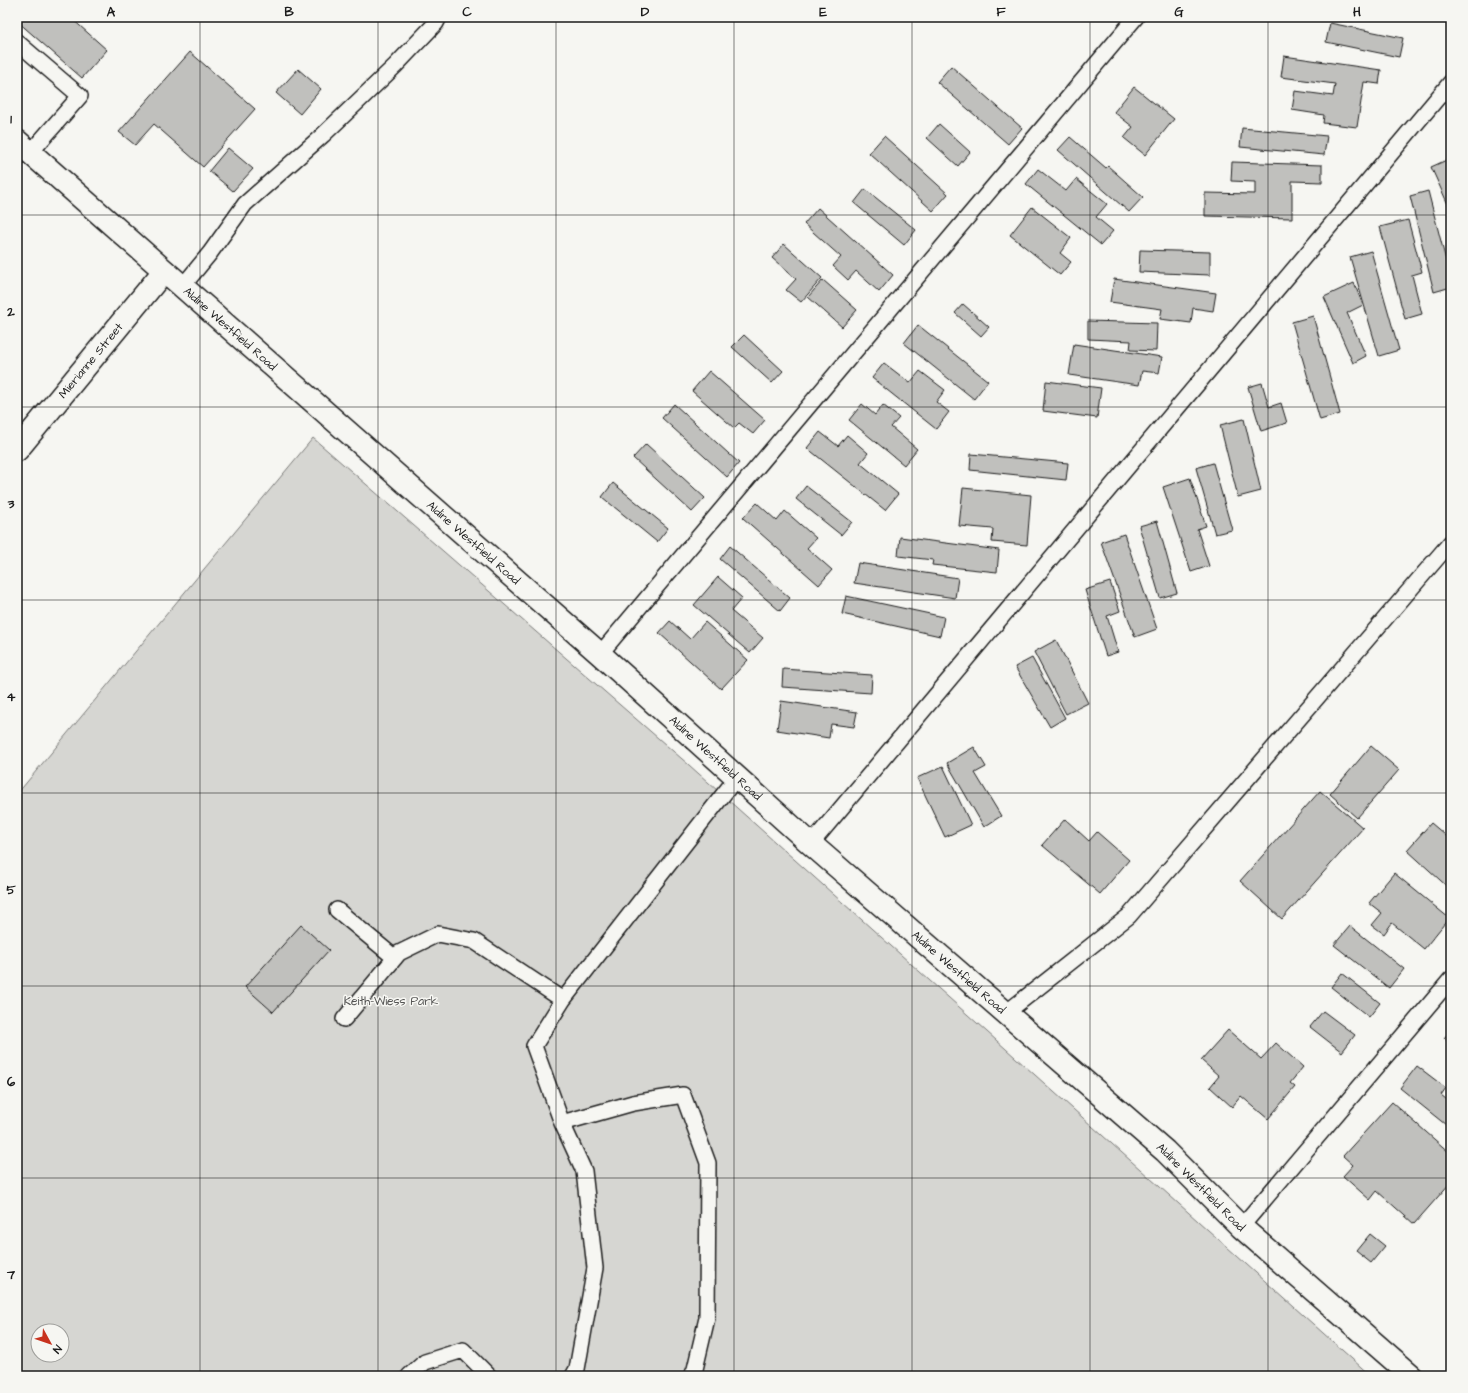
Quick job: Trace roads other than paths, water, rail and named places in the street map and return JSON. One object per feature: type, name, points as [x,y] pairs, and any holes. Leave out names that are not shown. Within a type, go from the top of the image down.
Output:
[{"type":"main road","name":"Aldine Westfield Road","points":[[24,147],[600,654],[812,844],[1165,1151],[1241,1227],[1412,1376]]},
{"type":"main road","name":"Mierianne Street","points":[[17,450],[164,271]]},
{"type":"lane","points":[[182,287],[245,204],[334,125],[395,66],[436,23],[439,17]]},
{"type":"lane","points":[[600,654],[1136,17]]},
{"type":"lane","points":[[17,42],[80,96],[24,147]]},
{"type":"lane","points":[[812,844],[1451,82]]},
{"type":"lane","points":[[1006,1013],[1129,916],[1451,542]]},
{"type":"lane","points":[[573,1376],[577,1369],[595,1268],[584,1171],[562,1123],[534,1046],[564,1000],[737,777]]},
{"type":"lane","points":[[337,910],[395,958]]},
{"type":"lane","points":[[344,1019],[400,953],[438,934],[474,940],[564,1000]]},
{"type":"lane","points":[[1241,1227],[1451,979]]},
{"type":"lane","points":[[562,1123],[633,1103],[683,1095],[708,1163],[707,1318],[692,1376]]},
{"type":"lane","points":[[409,1376],[425,1362],[463,1350],[489,1376]]},
{"type":"park label","name":"Keith-Wiess Park","points":[[391,1001]]}]
